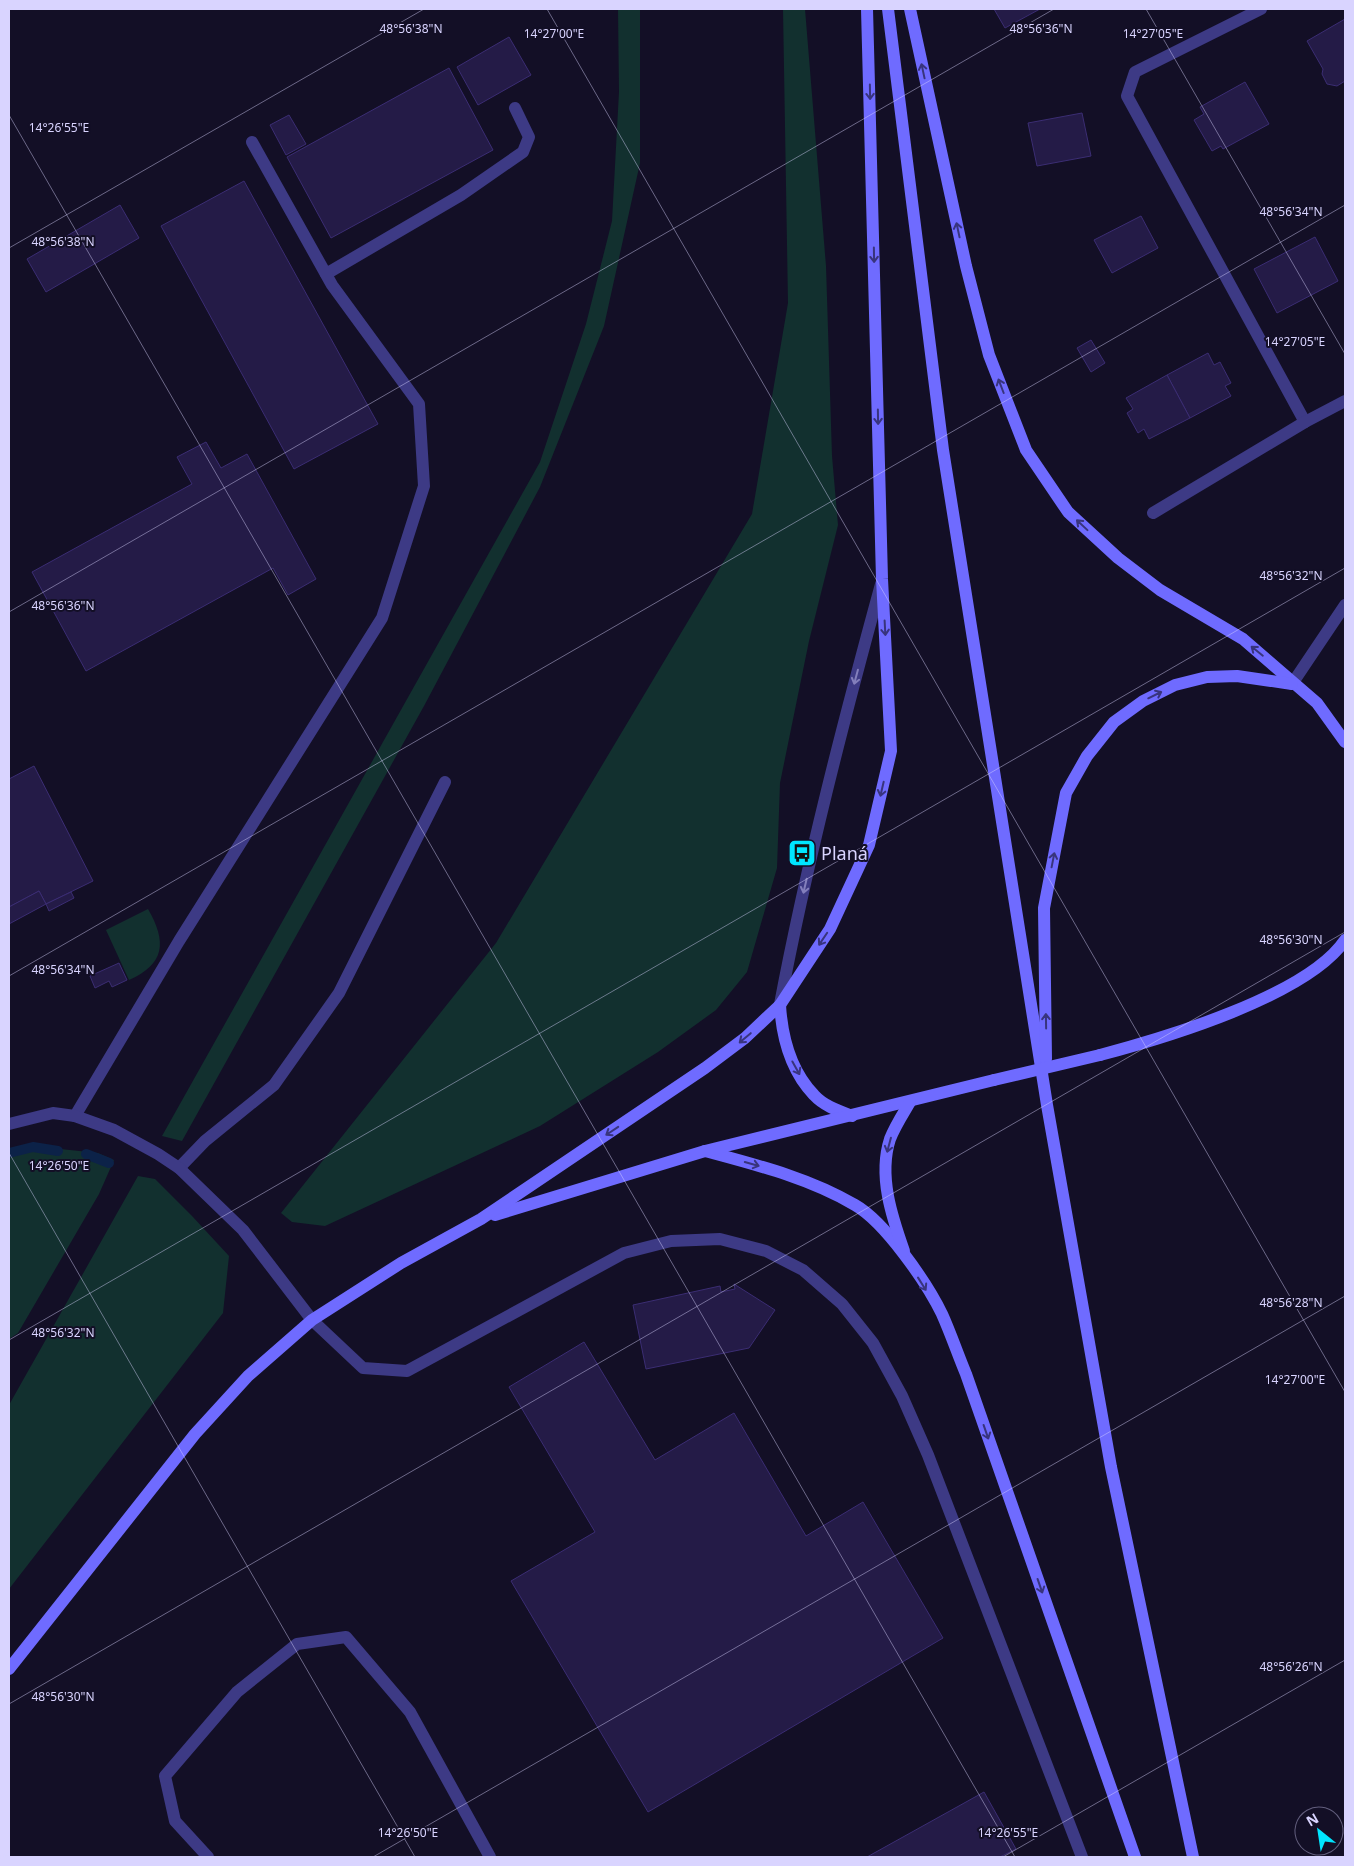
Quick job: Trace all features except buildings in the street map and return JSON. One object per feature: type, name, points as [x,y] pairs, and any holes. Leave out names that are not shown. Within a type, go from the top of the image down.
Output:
[{"type":"main road","points":[[9,1669],[195,1434],[248,1376],[312,1320],[401,1263],[481,1219],[705,1068],[745,1038],[780,1005],[830,929],[869,845],[891,751],[882,579],[868,9]]},
{"type":"main road","points":[[888,9],[943,450],[1047,1105],[1111,1467],[1193,1857]]},
{"type":"main road","points":[[910,9],[966,266],[987,346],[1026,450],[1068,512],[1118,558],[1160,590],[1243,639],[1292,684],[1317,703],[1345,742]]},
{"type":"main road","points":[[1047,1105],[1044,908],[1066,793],[1087,756],[1114,722],[1143,701],[1175,685],[1206,677],[1237,676],[1292,684]]},
{"type":"main road","points":[[481,1219],[705,1151],[1148,1042],[1251,1004],[1314,969],[1344,943]]},
{"type":"main road","points":[[780,1005],[782,1032],[794,1066],[814,1096],[832,1108],[852,1116]]},
{"type":"main road","points":[[908,1260],[891,1213],[886,1173],[886,1153],[891,1138],[910,1102]]},
{"type":"main road","points":[[705,1151],[788,1174],[856,1206],[883,1230],[908,1260],[941,1313],[966,1374],[1136,1857]]},
{"type":"street","points":[[1261,9],[1135,72],[1127,96],[1305,422]]},
{"type":"street","points":[[326,274],[460,194],[523,152],[529,137],[515,108]]},
{"type":"street","points":[[75,1116],[179,941],[382,618],[424,486],[419,404],[326,274],[252,142]]},
{"type":"street","points":[[1153,513],[1305,422],[1345,401]]},
{"type":"street","points":[[780,1005],[793,936],[838,739],[882,579]]},
{"type":"street","points":[[1292,684],[1345,605]]},
{"type":"street","points":[[179,1168],[205,1141],[274,1085],[339,993],[445,782]]},
{"type":"street","points":[[9,1124],[54,1113],[75,1116],[114,1130],[150,1149],[179,1168],[243,1230],[312,1320],[363,1368],[407,1372],[624,1253],[671,1241],[720,1239],[766,1251],[803,1270],[842,1304],[873,1343],[902,1396],[928,1455],[1082,1857]]},
{"type":"street","points":[[208,1857],[174,1821],[165,1776],[237,1692],[297,1644],[346,1637],[410,1712],[490,1857]]},
{"type":"green space","points":[[618,9],[640,9],[640,163],[604,326],[540,487],[424,706],[182,1141],[162,1136],[540,462],[586,324],[612,221],[619,92]]},
{"type":"green space","points":[[783,9],[805,9],[826,266],[832,456],[838,525],[809,641],[780,783],[777,868],[747,972],[716,1010],[658,1052],[540,1126],[325,1226],[292,1222],[281,1213],[496,943],[752,514],[788,303]]},
{"type":"green space","points":[[148,909],[158,932],[159,951],[150,967],[129,980],[106,930]]},
{"type":"green space","points":[[51,1148],[98,1153],[114,1160],[99,1194],[18,1333],[9,1339],[9,1152]]},
{"type":"green space","points":[[138,1176],[155,1179],[229,1256],[223,1313],[9,1589],[9,1405]]},
{"type":"waterway","points":[[9,1153],[33,1147],[58,1151]]},
{"type":"waterway","points":[[86,1154],[109,1163]]},
{"type":"place","name":"Planá","points":[[802,853]]}]
